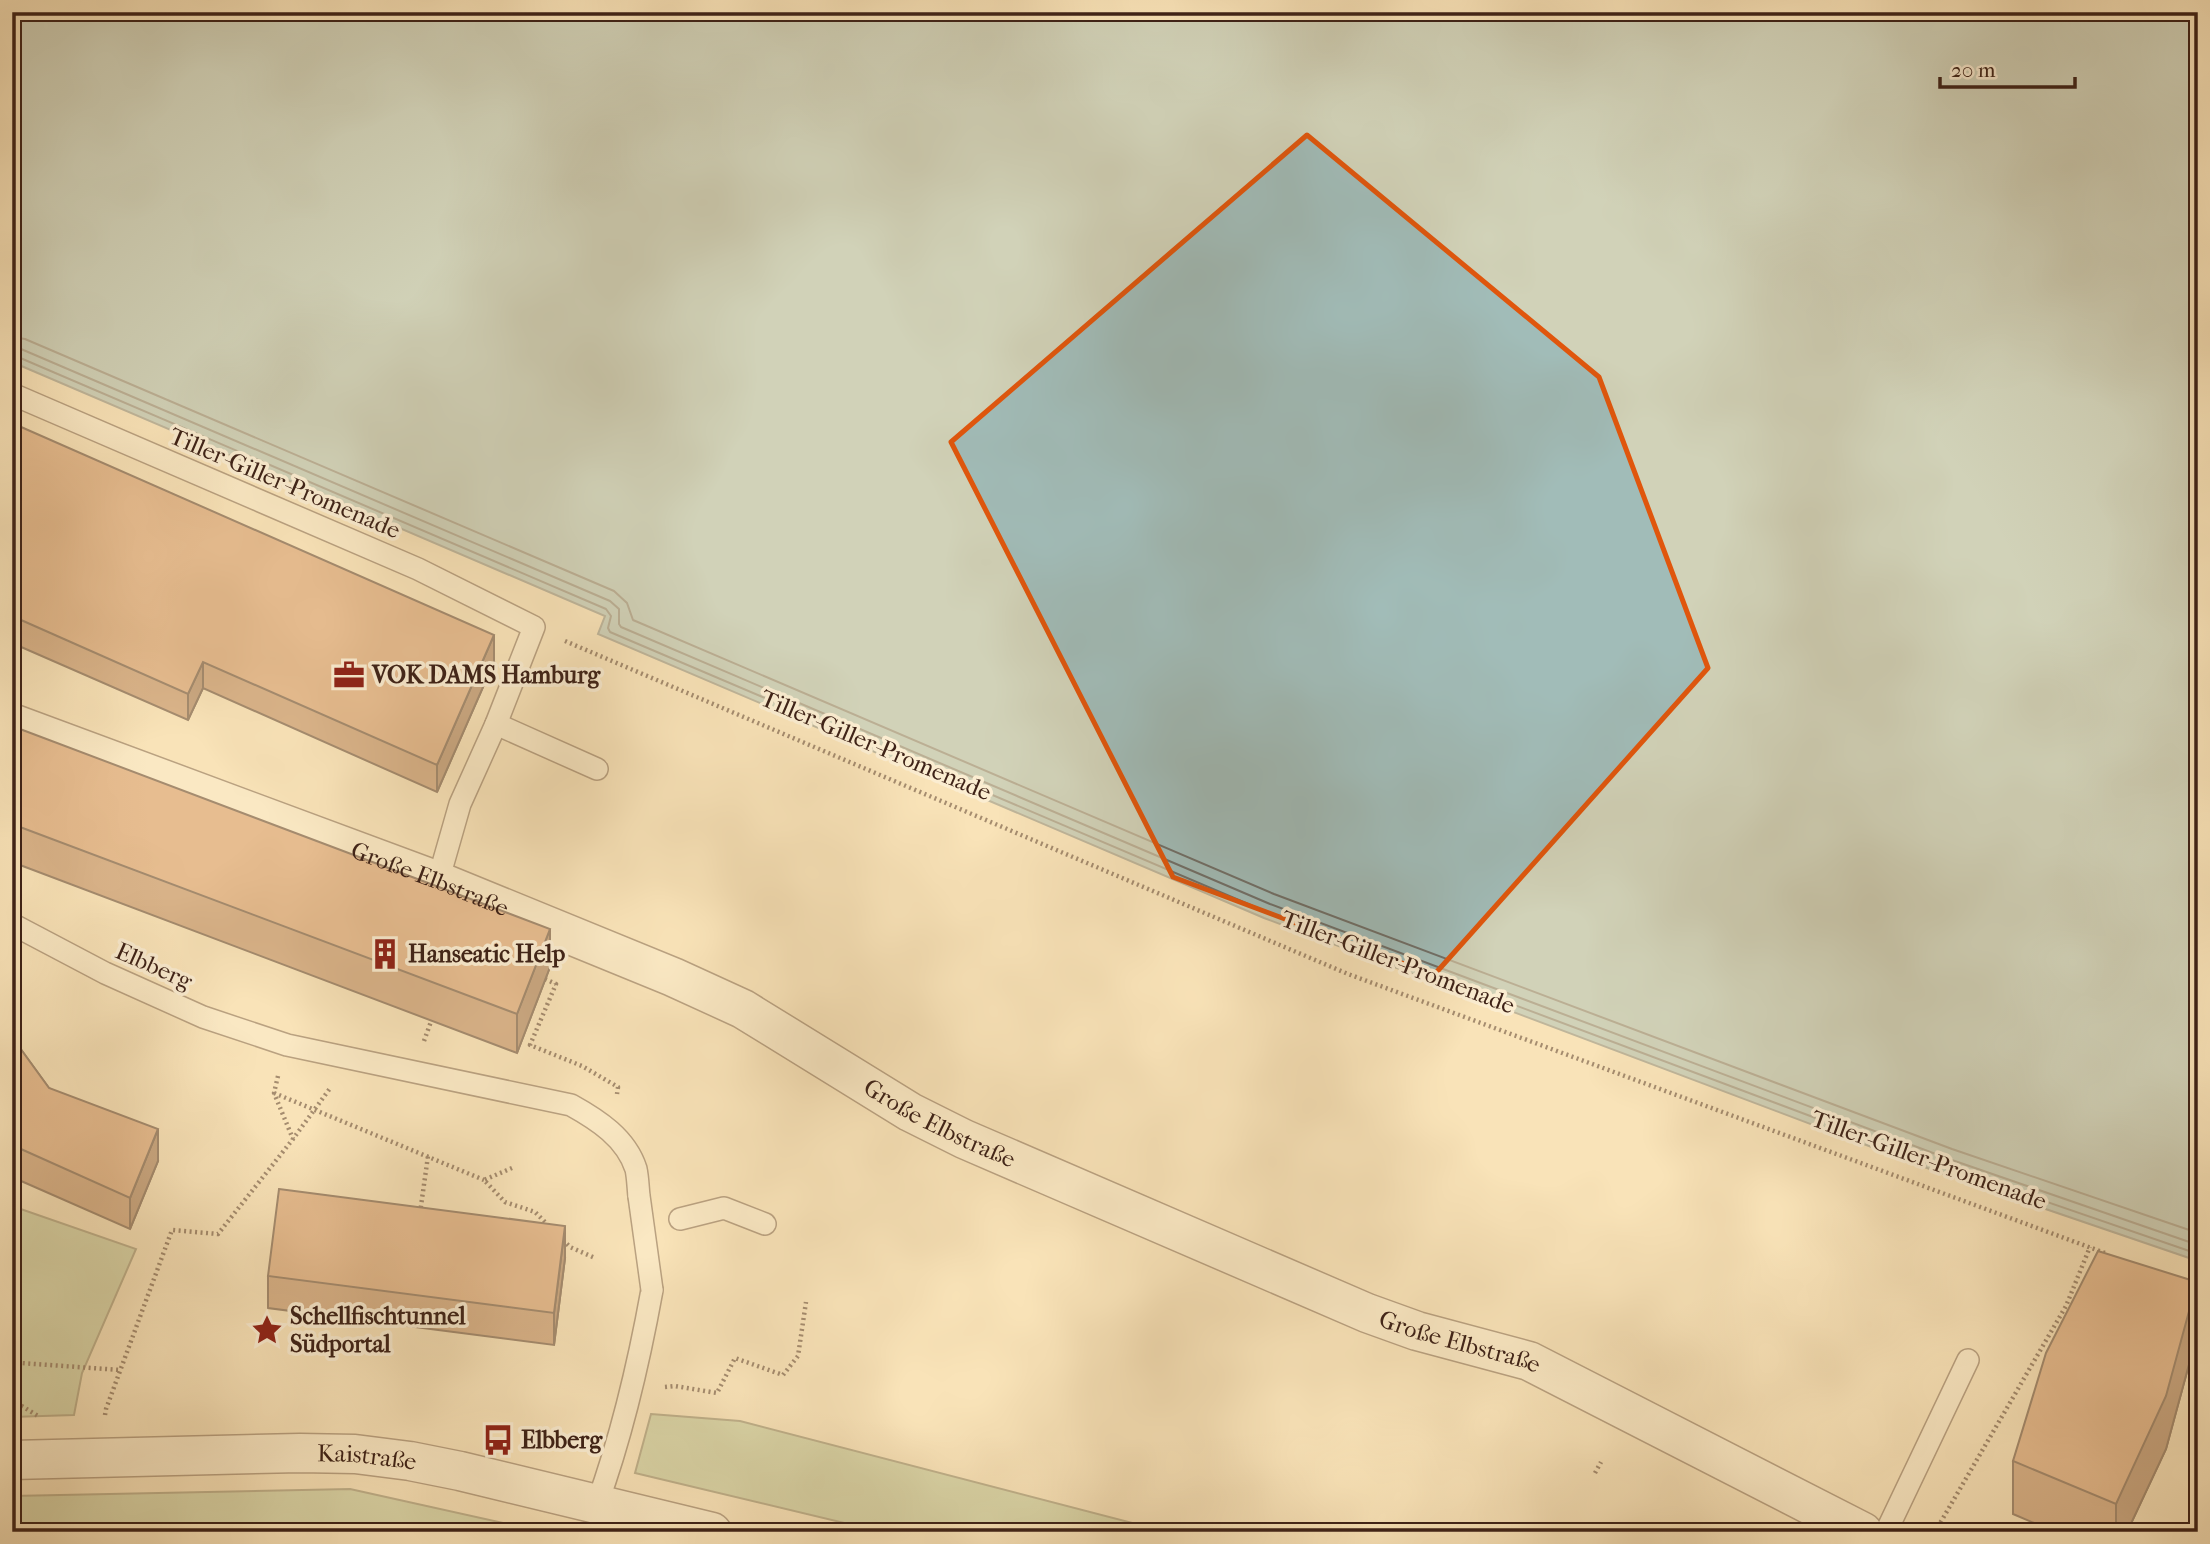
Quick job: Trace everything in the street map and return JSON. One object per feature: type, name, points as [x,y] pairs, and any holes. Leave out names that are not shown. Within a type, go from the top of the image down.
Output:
[{"type":"street","name":"Große Elbstraße","points":[[12,723],[438,881],[624,956],[743,1009],[911,1112],[988,1150],[1367,1313],[1417,1331],[1529,1361],[1863,1532]]},
{"type":"street","name":"Kaistraße","points":[[12,1460],[355,1454],[410,1461],[712,1532]]},
{"type":"lane","name":"Tiller-Giller-Promenade","points":[[12,394],[418,569],[534,627],[496,724]]},
{"type":"lane","points":[[438,881],[460,804],[496,724],[597,769]]},
{"type":"lane","name":"Elbberg","points":[[12,924],[105,973],[204,1017],[287,1045],[571,1105],[600,1122],[621,1142],[636,1169],[652,1290],[642,1347],[614,1457],[597,1504]]},
{"type":"lane","points":[[680,1219],[724,1208],[765,1224]]},
{"type":"lane","points":[[1886,1532],[1968,1360]]},
{"type":"path","name":"Tiller-Giller-Promenade","points":[[593,653],[1348,974],[2114,1256]]},
{"type":"path","points":[[545,979],[555,984],[530,1045],[582,1066],[608,1081]]},
{"type":"path","points":[[412,1073],[436,1009]]},
{"type":"path","points":[[287,1045],[274,1093],[293,1139]]},
{"type":"path","points":[[274,1093],[484,1180],[505,1202],[535,1212],[553,1230]]},
{"type":"path","points":[[104,1458],[106,1409],[172,1230],[218,1234],[326,1094]]},
{"type":"path","points":[[420,1214],[428,1156]]},
{"type":"path","points":[[484,1180],[512,1168]]},
{"type":"path","points":[[561,1238],[570,1247],[595,1258]]},
{"type":"path","points":[[1936,1532],[2066,1307],[2090,1247]]},
{"type":"path","points":[[675,1386],[717,1393],[735,1358],[783,1375],[798,1356],[806,1302]]},
{"type":"path","points":[[12,1365],[20,1363],[120,1370]]},
{"type":"path","points":[[12,1400],[41,1418]]},
{"type":"path","points":[[1595,1474],[1601,1462]]},
{"type":"highlighted area","points":[[1307,135],[1599,377],[1708,668],[1434,975],[1173,877],[951,442]]},
{"type":"green space","points":[[12,1206],[136,1249],[82,1373],[74,1415],[12,1417]]},
{"type":"green space","points":[[651,1414],[740,1421],[1167,1532],[882,1532],[635,1473]]},
{"type":"green space","points":[[350,1489],[544,1532],[12,1532],[12,1496]]},
{"type":"water","points":[[12,12],[2198,12],[2198,1261],[1943,1174],[1264,918],[598,634],[605,616],[12,362]]},
{"type":"building","points":[[12,423],[494,635],[437,765],[203,662],[188,694],[12,616]]},
{"type":"building","points":[[12,726],[550,929],[517,1014],[12,824]]},
{"type":"building","points":[[12,1037],[49,1088],[158,1129],[130,1198],[12,1145]]},
{"type":"building","points":[[279,1189],[565,1226],[554,1313],[268,1276]]},
{"type":"building","points":[[2098,1251],[2197,1282],[2166,1396],[2116,1504],[2013,1461],[2046,1353]]},
{"type":"place","name":"VOK DAMS Hamburg","points":[[349,675]]},
{"type":"place","name":"Hanseatic Help","points":[[385,954]]},
{"type":"place","name":"Schellfischtunnel Südportal","points":[[267,1330]]},
{"type":"place","name":"Elbberg","points":[[498,1440]]}]
